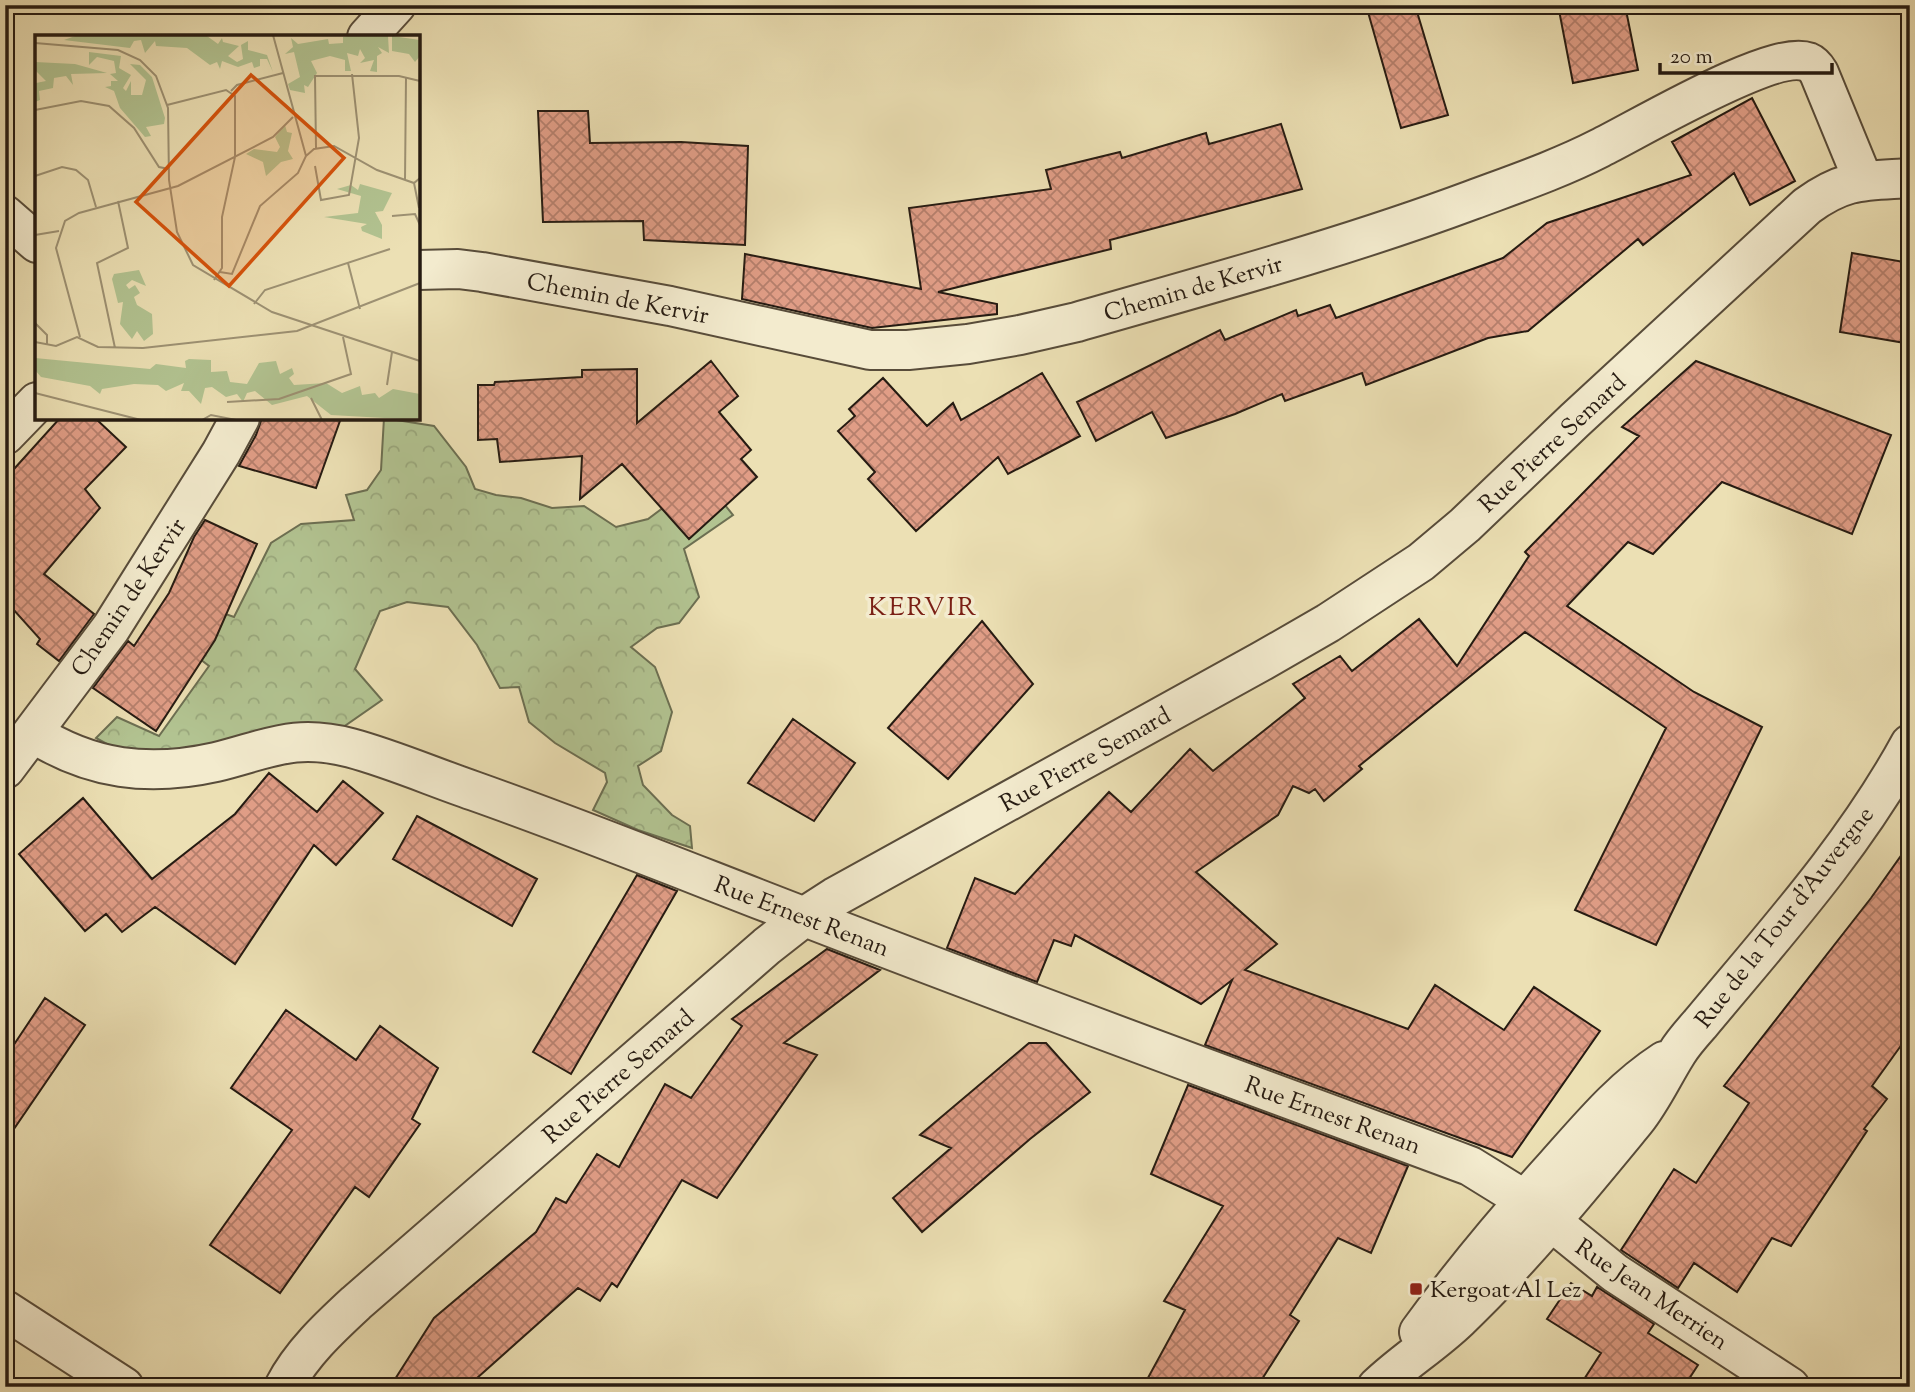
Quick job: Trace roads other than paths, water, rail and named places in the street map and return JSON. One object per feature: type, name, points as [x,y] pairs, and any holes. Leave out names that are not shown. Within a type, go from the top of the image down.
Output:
[{"type":"street","points":[[369,35],[396,5]]},
{"type":"street","name":"Chemin de Kervir","points":[[420,270],[458,269],[482,272],[670,306],[870,350],[908,351],[968,344],[1020,335],[1088,318],[1421,219],[1573,161],[1728,83],[1772,65],[1791,61],[1807,62],[1819,73],[1863,180]]},
{"type":"street","name":"Rue Pierre Semard","points":[[284,1387],[293,1370],[311,1349],[356,1303],[767,946],[804,917],[1262,661],[1399,578],[1465,525],[1807,206],[1845,184],[1863,180],[1910,178]]},
{"type":"street","points":[[5,215],[35,241]]},
{"type":"street","points":[[5,435],[35,404]]},
{"type":"street","name":"Chemin de Kervir","points":[[5,769],[124,609],[239,420]]},
{"type":"street","name":"Rue Ernest Renan","points":[[33,733],[73,756],[113,767],[151,769],[185,767],[217,761],[286,743],[317,741],[351,748],[594,834],[804,917],[1469,1166],[1537,1211]]},
{"type":"street","name":"Rue de la Tour d'Auvergne","points":[[1390,1382],[1432,1314],[1537,1211],[1621,1094],[1641,1076],[1677,1052],[1779,929],[1852,835],[1910,744]]},
{"type":"street","name":"Rue Jean Merrien","points":[[1537,1211],[1615,1273],[1790,1387]]},
{"type":"street","points":[[5,1310],[124,1387]]},
{"type":"place","name":"Kergoat Al Lez","points":[[1416,1289]]},
{"type":"district","name":"KERVIR","points":[[923,606]]}]
